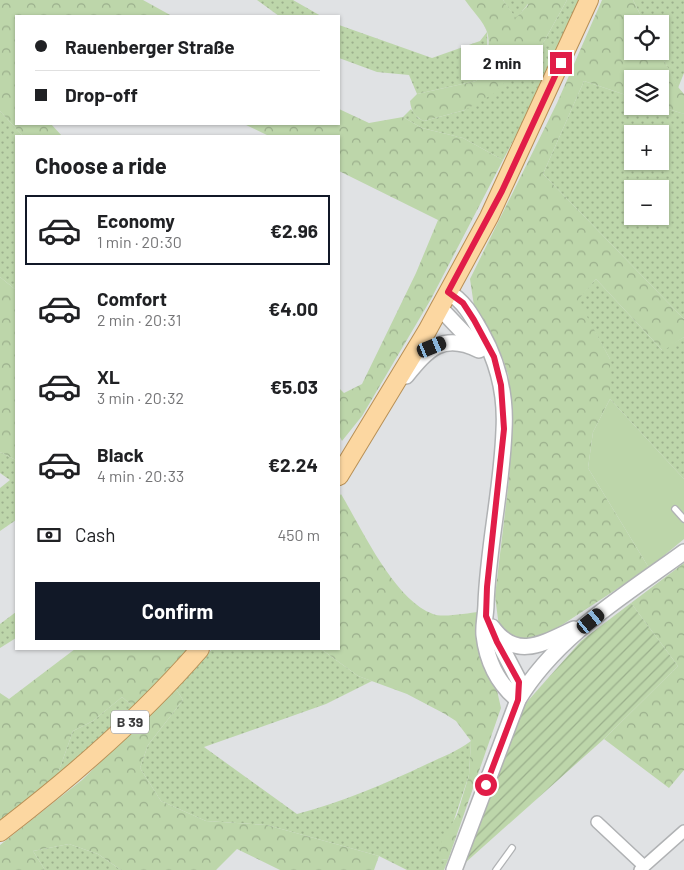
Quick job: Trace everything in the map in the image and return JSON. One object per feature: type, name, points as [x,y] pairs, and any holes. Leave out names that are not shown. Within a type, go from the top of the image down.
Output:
[{"type":"main road","points":[[340,474],[443,299],[502,191],[589,0]]},
{"type":"main road","name":"B 39","points":[[0,832],[55,790],[162,693],[199,650]]},
{"type":"street","points":[[443,299],[501,385]]},
{"type":"street","points":[[443,299],[463,303],[494,357],[501,385],[504,429],[487,587],[489,623],[484,634],[494,670],[505,688],[518,700]]},
{"type":"street","points":[[389,392],[397,388],[432,347],[441,344],[462,343],[479,350]]},
{"type":"street","points":[[455,870],[518,700],[529,682],[554,652],[591,621],[684,552]]},
{"type":"street","points":[[489,623],[509,644],[526,647],[545,642],[591,621]]},
{"type":"street","points":[[597,822],[642,868],[684,830]]},
{"type":"lane","points":[[675,509],[684,519]]},
{"type":"lane","points":[[496,870],[512,848]]},
{"type":"green space","points":[[0,0],[143,0],[170,15],[15,15],[15,125],[52,125],[61,135],[22,135],[0,111]]},
{"type":"green space","points":[[257,0],[293,0],[319,15],[278,15]]},
{"type":"green space","points":[[465,0],[503,0],[516,18],[528,5],[528,0],[567,0],[542,45],[493,94],[465,110],[424,121],[416,116],[411,108],[410,101],[417,94],[476,81],[485,64],[489,44],[487,32]]},
{"type":"green space","points":[[503,0],[528,0],[528,4],[516,19]]},
{"type":"green space","points":[[567,0],[583,0],[566,40],[503,160],[463,138],[422,128],[403,117],[411,109],[418,118],[424,121],[465,110],[542,45]]},
{"type":"green space","points":[[602,0],[633,0],[640,15],[624,15],[624,60],[664,60],[678,87],[684,94],[684,114],[669,109],[669,70],[624,70],[624,94],[584,81],[543,174],[684,319],[684,337],[663,351],[596,279],[578,300],[610,359],[610,399],[593,432],[588,468],[649,568],[542,638],[524,639],[514,637],[499,627],[495,596],[509,479],[513,412],[508,374],[501,354],[474,306],[470,279],[557,103]]},
{"type":"green space","points":[[633,0],[684,0],[684,73],[678,88],[664,60],[669,60],[669,15],[640,15]]},
{"type":"green space","points":[[340,25],[432,58],[480,41],[487,32],[485,64],[476,81],[417,94],[409,75],[377,72],[340,58]]},
{"type":"green space","points":[[584,81],[624,94],[624,115],[669,115],[669,109],[684,114],[684,319],[543,174]]},
{"type":"green space","points":[[340,109],[369,123],[403,117],[422,128],[463,138],[503,160],[431,299],[362,416],[342,441],[340,437],[340,389],[344,393],[362,384],[416,273],[438,220],[340,171],[340,135],[267,135],[246,125],[340,125]]},
{"type":"green space","points":[[0,111],[22,135],[15,135],[15,289],[0,277]]},
{"type":"green space","points":[[0,277],[15,289],[15,460],[0,452]]},
{"type":"green space","points":[[596,279],[662,350],[684,337],[684,479],[610,399],[610,359],[577,300]]},
{"type":"green space","points":[[610,399],[684,479],[684,539],[649,568],[588,468],[593,432]]},
{"type":"green space","points":[[0,452],[15,460],[15,521],[0,531],[0,488],[10,480],[0,473]]},
{"type":"green space","points":[[341,494],[369,544],[392,579],[419,606],[437,615],[479,612],[501,708],[448,860],[441,859],[438,848],[457,815],[469,775],[471,741],[456,721],[445,714],[407,694],[358,676],[322,650],[340,650]]},
{"type":"green space","points":[[684,563],[684,770],[669,788],[604,739],[678,666],[631,603]]},
{"type":"green space","points":[[631,603],[678,666],[604,739],[465,863],[506,749],[526,703],[581,641]]},
{"type":"green space","points":[[15,613],[15,639],[0,648],[0,624]]},
{"type":"green space","points":[[74,650],[188,650],[135,708],[122,697],[93,721],[73,731],[56,779],[0,821],[0,693],[9,699]]},
{"type":"green space","points":[[211,650],[322,650],[358,676],[372,681],[326,704],[204,747],[297,814],[347,798],[379,785],[450,754],[471,741],[469,775],[441,859],[448,860],[444,870],[407,870],[379,856],[267,825],[206,821],[161,801],[140,768],[148,745],[183,700],[176,689]]},
{"type":"green space","points":[[176,689],[183,700],[148,745],[140,768],[161,801],[206,821],[267,825],[379,856],[374,870],[280,870],[237,849],[216,870],[121,870],[98,854],[69,844],[33,851],[45,870],[0,870],[0,845],[82,780]]},
{"type":"green space","points":[[122,697],[135,708],[56,779],[73,731],[93,721]]},
{"type":"green space","points":[[69,844],[98,854],[121,870],[45,870],[33,851]]},
{"type":"route","points":[[486,785],[520,691],[515,673],[505,658],[492,627],[486,618],[487,587],[502,459],[503,400],[498,371],[489,345],[463,303],[448,292],[502,191],[561,63]]}]
